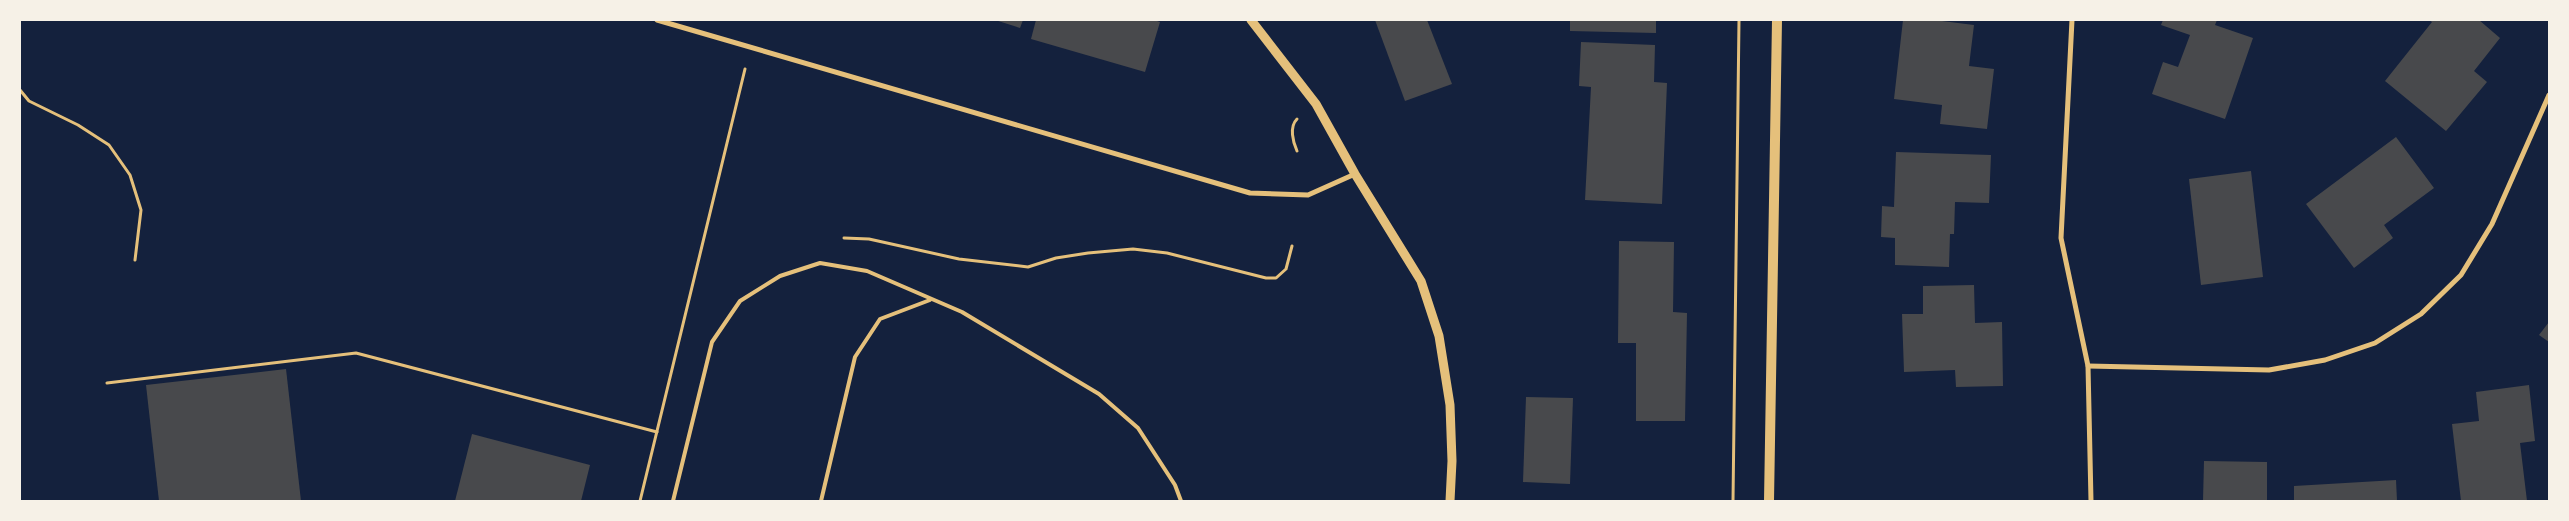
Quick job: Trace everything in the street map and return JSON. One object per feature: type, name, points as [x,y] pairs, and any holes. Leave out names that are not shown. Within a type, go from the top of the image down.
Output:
[{"type":"main road","points":[[1769,501],[1777,20]]},
{"type":"street","points":[[657,20],[1250,193],[1308,195],[1355,174]]},
{"type":"street","points":[[1251,20],[1316,104],[1355,174],[1421,281],[1439,336],[1450,405],[1450,501]]},
{"type":"street","points":[[2072,20],[2061,238],[2088,366],[2091,501]]},
{"type":"street","points":[[2088,366],[2269,370],[2326,360],[2374,343],[2421,314],[2461,275],[2492,224],[2549,96]]},
{"type":"lane","points":[[673,501],[712,342],[740,301],[780,276],[820,263],[867,270],[930,300],[962,312],[1099,394],[1138,428],[1175,485],[1180,501]]},
{"type":"lane","points":[[822,501],[855,357],[880,319],[930,300]]},
{"type":"path","points":[[1733,501],[1739,20]]},
{"type":"path","points":[[640,501],[751,48]]},
{"type":"path","points":[[20,90],[29,101],[78,126],[109,145],[130,175],[141,210],[135,260]]},
{"type":"path","points":[[1297,151],[1292,141],[1294,122],[1300,116]]},
{"type":"path","points":[[844,238],[869,239],[958,259],[1028,267],[1080,254],[1133,249],[1167,253],[1266,278],[1276,278],[1286,269],[1292,246]]},
{"type":"path","points":[[107,383],[356,353],[657,432]]},
{"type":"building","points":[[995,20],[1023,20],[1020,28]]},
{"type":"building","points":[[1036,20],[1154,20],[1160,22],[1145,72],[1031,39]]},
{"type":"building","points":[[1375,20],[1427,20],[1452,84],[1405,101]]},
{"type":"building","points":[[1570,20],[1656,20],[1656,33],[1570,31]]},
{"type":"building","points":[[1903,20],[1934,20],[1974,25],[1969,66],[1994,69],[1987,129],[1940,124],[1942,105],[1894,99]]},
{"type":"building","points":[[2163,20],[2217,20],[2215,25],[2253,38],[2225,119],[2152,94],[2163,62],[2178,67],[2190,35],[2161,25]]},
{"type":"building","points":[[2429,20],[2479,20],[2500,38],[2474,71],[2487,82],[2446,131],[2385,81],[2432,22]]},
{"type":"building","points":[[1581,42],[1655,45],[1654,82],[1667,83],[1662,204],[1585,200],[1591,87],[1579,86]]},
{"type":"building","points":[[2396,137],[2434,188],[2384,225],[2393,238],[2354,268],[2306,204]]},
{"type":"building","points":[[1896,152],[1991,155],[1989,203],[1955,202],[1954,234],[1950,234],[1949,267],[1895,265],[1895,238],[1881,237],[1882,206],[1894,207]]},
{"type":"building","points":[[2251,171],[2263,277],[2201,285],[2189,179]]},
{"type":"building","points":[[1619,241],[1674,242],[1673,312],[1687,313],[1685,421],[1636,421],[1636,343],[1618,343]]},
{"type":"building","points":[[1974,285],[1975,323],[2002,322],[2003,386],[1956,387],[1955,370],[1904,372],[1902,314],[1923,314],[1923,286]]},
{"type":"building","points":[[2549,322],[2549,342],[2539,335]]},
{"type":"building","points":[[286,369],[301,501],[159,501],[146,385]]},
{"type":"building","points":[[2529,385],[2535,441],[2520,443],[2527,501],[2461,501],[2452,424],[2479,421],[2476,392]]},
{"type":"building","points":[[1526,397],[1573,398],[1570,484],[1523,482]]},
{"type":"building","points":[[472,434],[590,465],[581,501],[455,501]]},
{"type":"building","points":[[2204,461],[2267,462],[2267,501],[2203,501]]},
{"type":"building","points":[[2396,480],[2397,501],[2294,501],[2294,486]]}]
